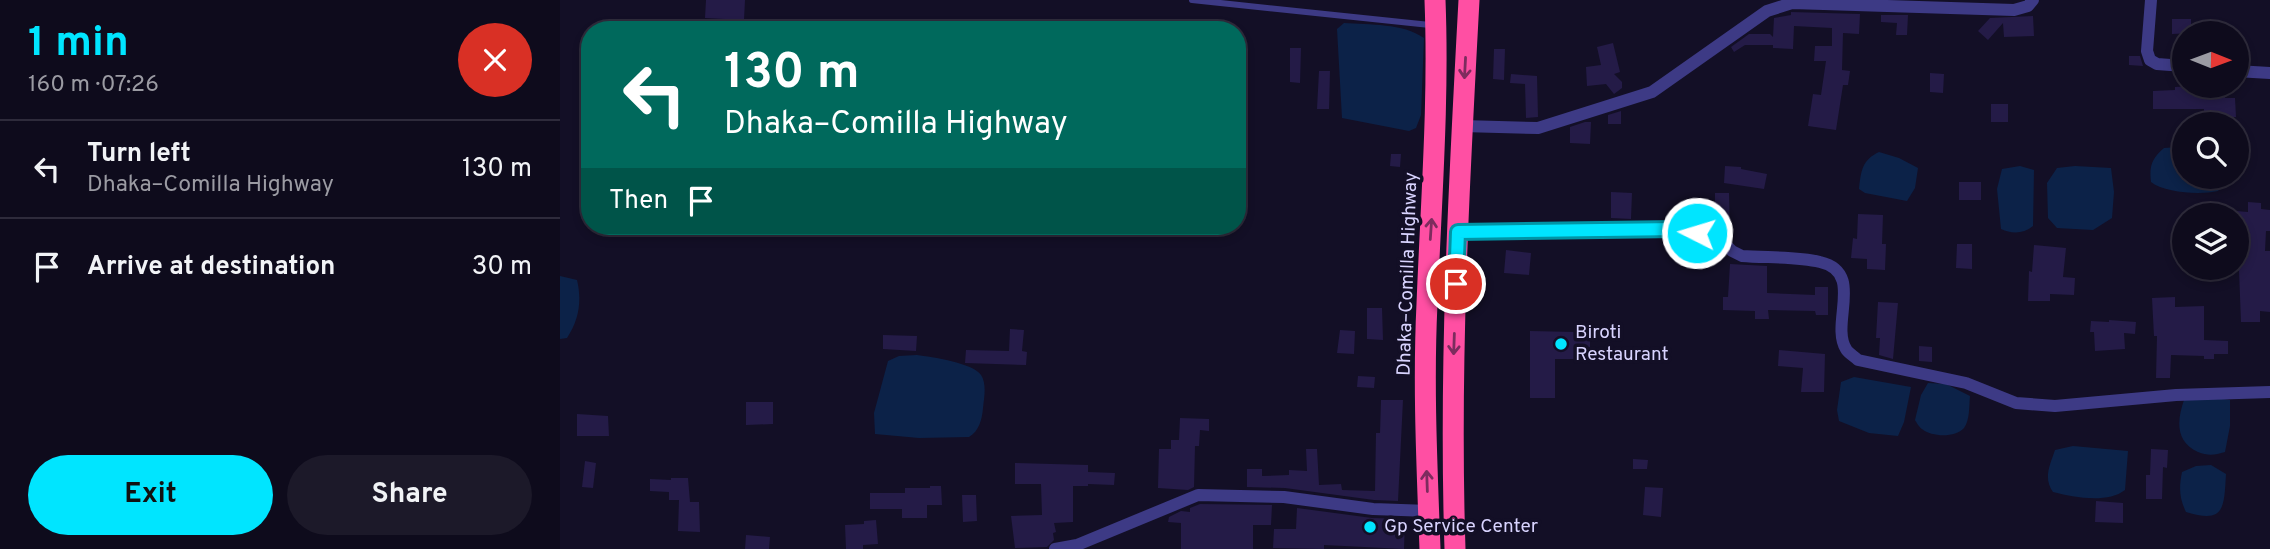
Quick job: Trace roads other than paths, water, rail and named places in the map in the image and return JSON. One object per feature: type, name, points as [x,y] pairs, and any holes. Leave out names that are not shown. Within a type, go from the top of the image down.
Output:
[{"type":"highway","name":"Dhaka–Comilla Highway","points":[[1430,549],[1425,425],[1427,306],[1435,175],[1435,0]]},
{"type":"highway","points":[[1455,549],[1451,440],[1469,0]]},
{"type":"street","points":[[1462,126],[1538,128],[1652,92],[1768,11],[1792,3],[2014,10],[2028,6],[2033,0]]},
{"type":"street","points":[[2151,0],[2147,51],[2150,60],[2157,64],[2172,65]]},
{"type":"street","points":[[2249,72],[2270,74]]},
{"type":"street","points":[[1458,232],[1678,229],[1717,236],[1732,251],[1742,256],[1821,262],[1833,268],[1843,279],[1842,335],[1846,349],[1858,360],[1966,383],[2016,403],[2055,406],[2176,395],[2270,392]]},
{"type":"street","points":[[1055,549],[1077,545],[1198,495],[1284,497],[1373,509],[1429,511]]},
{"type":"lane","points":[[1192,0],[1436,26]]},
{"type":"water","points":[[1344,23],[1396,27],[1424,38],[1421,115],[1416,128],[1409,131],[1342,118],[1337,29]]},
{"type":"water","points":[[2172,147],[2172,189],[2219,189],[2218,191],[2183,192],[2165,189],[2151,182],[2152,163],[2164,148]]},
{"type":"water","points":[[1879,152],[1918,168],[1915,188],[1907,201],[1865,193],[1859,189],[1863,167]]},
{"type":"water","points":[[2020,166],[2034,170],[2033,226],[2025,231],[2013,232],[2001,229],[1997,189],[2002,169]]},
{"type":"water","points":[[2057,168],[2111,168],[2114,192],[2112,218],[2093,230],[2057,228],[2048,218],[2047,183]]},
{"type":"water","points":[[560,276],[577,280],[579,295],[574,324],[567,338],[560,339]]},
{"type":"water","points":[[917,355],[961,364],[981,375],[985,391],[982,417],[978,428],[969,437],[919,438],[875,434],[874,413],[888,361],[899,356]]},
{"type":"water","points":[[1854,377],[1911,387],[1904,422],[1898,436],[1869,433],[1839,421],[1837,410],[1841,382]]},
{"type":"water","points":[[1928,383],[1946,384],[1970,396],[1967,421],[1960,431],[1937,435],[1926,432],[1915,420],[1921,395]]},
{"type":"water","points":[[2184,400],[2230,400],[2230,426],[2225,452],[2205,454],[2185,442],[2180,430],[2180,415]]},
{"type":"water","points":[[2073,446],[2128,451],[2125,490],[2100,498],[2053,492],[2048,477],[2055,450]]},
{"type":"water","points":[[2211,465],[2226,474],[2220,510],[2208,516],[2186,512],[2180,492],[2182,472],[2196,466]]},
{"type":"place","name":"Biroti Restaurant","points":[[1561,344]]},
{"type":"place","name":"Gp Service Center","points":[[1370,527]]}]
